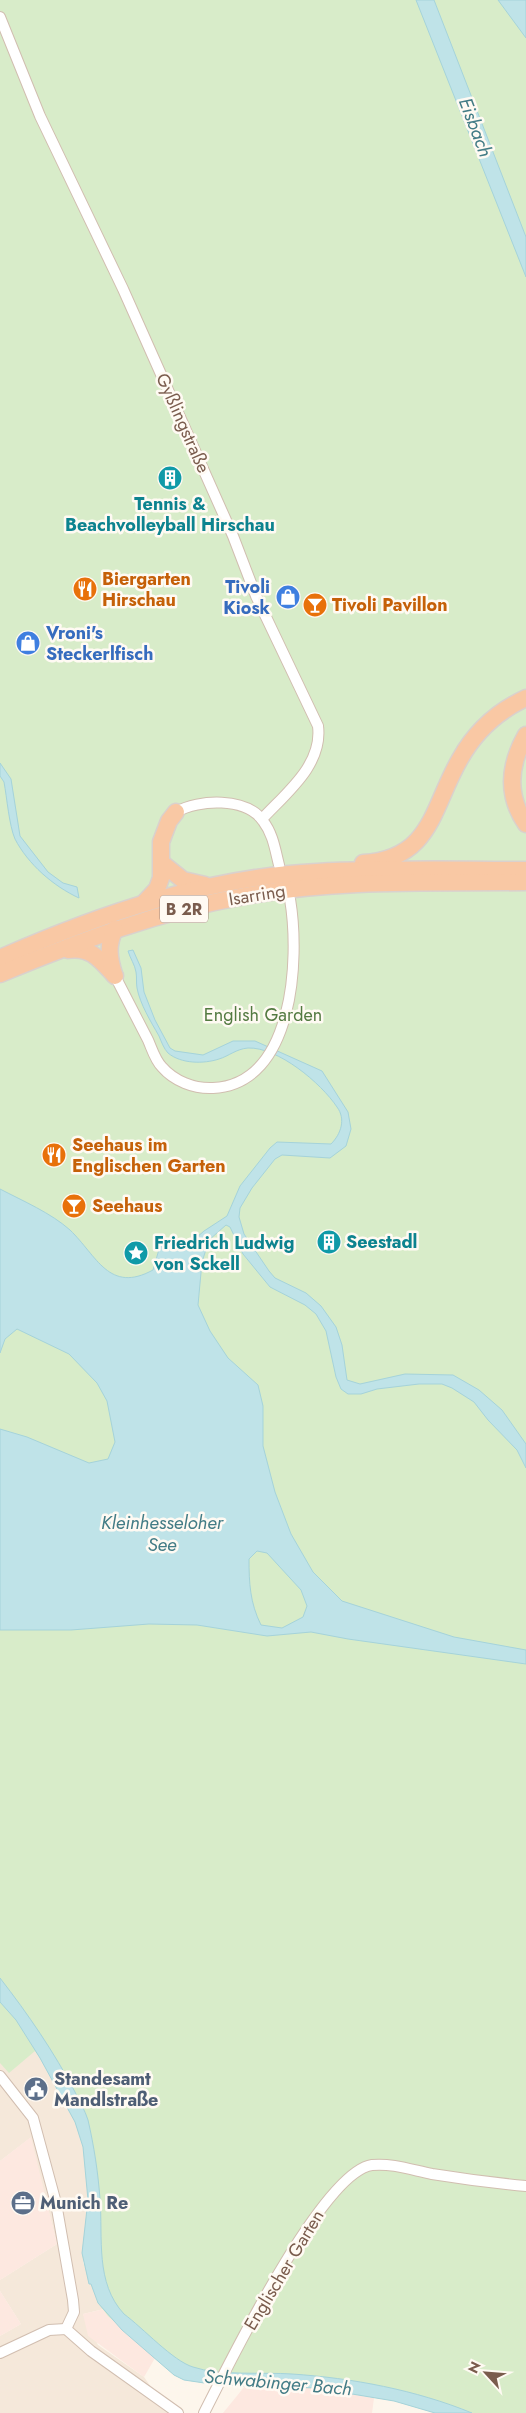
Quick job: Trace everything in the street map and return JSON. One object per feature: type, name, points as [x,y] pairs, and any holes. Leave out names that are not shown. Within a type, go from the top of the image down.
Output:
[{"type":"highway","points":[[317,872],[333,865],[376,862],[395,856],[413,844],[426,830],[460,758],[477,733],[496,715],[526,698]]},
{"type":"highway","points":[[526,735],[518,749],[512,770],[512,791],[518,812],[526,824]]},
{"type":"highway","points":[[144,903],[157,889],[162,878],[161,842],[169,821],[176,812]]},
{"type":"highway","points":[[163,864],[182,880],[212,886]]},
{"type":"highway","name":"Isarring","points":[[0,974],[52,952],[110,923],[144,903],[212,886],[317,872],[526,870]]},
{"type":"highway","name":"Isarring","points":[[0,958],[110,923],[247,896],[310,888],[526,882]]},
{"type":"highway","points":[[110,923],[109,957],[115,976]]},
{"type":"highway","points":[[52,952],[85,949],[97,956],[115,976]]},
{"type":"street","name":"Gyßlingstraße","points":[[0,17],[40,116],[123,289],[233,536],[256,596],[318,726],[320,740],[318,749],[305,771],[262,819]]},
{"type":"street","points":[[176,812],[198,803],[220,801],[247,809],[262,819],[272,835],[279,865]]},
{"type":"street","points":[[115,976],[161,1066],[180,1082],[204,1088],[224,1087],[243,1081],[268,1056],[276,1040],[288,1004],[294,972],[294,926],[290,899]]},
{"type":"street","points":[[1,2080],[33,2118],[44,2153],[73,2300],[74,2312],[66,2329]]},
{"type":"street","name":"Englischer Garten","points":[[204,2413],[302,2234],[336,2189],[362,2168],[370,2165],[392,2166],[445,2176],[526,2186]]},
{"type":"street","points":[[0,2353],[49,2330],[66,2329],[91,2351],[178,2413]]},
{"type":"shaded area","points":[[0,2002],[40,2058],[75,2122],[83,2147],[88,2200],[83,2262],[98,2303],[104,2309],[83,2314],[98,2345],[144,2377],[169,2413],[0,2413],[0,2336],[21,2324],[0,2291],[0,2280],[57,2244],[30,2138],[0,2161]]},
{"type":"shaded area","name":"Munich Re","points":[[31,2137],[57,2244],[0,2280],[0,2161]]},
{"type":"shaded area","points":[[0,2291],[21,2324],[0,2336]]},
{"type":"shaded area","points":[[104,2309],[155,2358],[144,2377],[88,2336],[83,2314]]},
{"type":"shaded area","points":[[245,2386],[316,2388],[374,2398],[372,2413],[223,2413]]},
{"type":"green space","name":"English Garden","points":[[0,0],[508,0],[526,27],[526,2413],[435,2413],[394,2401],[316,2388],[210,2384],[184,2380],[174,2375],[108,2316],[98,2303],[91,2284],[89,2284],[82,2254],[88,2200],[83,2147],[75,2122],[40,2058],[35,2051],[9,2073],[0,2063]]},
{"type":"water","name":"Eisbach","points":[[416,0],[434,0],[526,237],[526,277]]},
{"type":"water","points":[[498,0],[526,0],[526,38]]},
{"type":"water","points":[[0,763],[11,779],[20,836],[48,872],[63,883],[77,887],[79,898],[51,881],[20,848],[13,833],[4,782],[0,776]]},
{"type":"water","name":"Kleinhesseloher See","points":[[133,950],[141,968],[144,992],[155,1020],[170,1048],[175,1051],[203,1055],[233,1041],[255,1041],[322,1071],[348,1112],[351,1129],[346,1146],[330,1158],[282,1155],[275,1159],[252,1188],[240,1208],[239,1217],[244,1234],[275,1278],[306,1293],[321,1306],[336,1327],[342,1345],[347,1380],[360,1384],[405,1374],[453,1375],[479,1390],[502,1410],[526,1444],[526,1468],[517,1450],[488,1420],[474,1402],[442,1384],[419,1384],[377,1389],[361,1394],[348,1394],[341,1389],[336,1377],[326,1331],[316,1314],[305,1305],[270,1287],[243,1254],[230,1227],[226,1225],[209,1240],[202,1262],[198,1305],[210,1331],[228,1358],[258,1385],[263,1406],[263,1446],[275,1492],[291,1534],[313,1572],[342,1601],[454,1637],[526,1650],[526,1664],[311,1632],[267,1636],[197,1625],[149,1624],[71,1630],[0,1630],[0,1429],[27,1437],[89,1463],[108,1459],[115,1442],[107,1401],[97,1383],[69,1354],[17,1329],[5,1339],[0,1353],[0,1189],[54,1218],[70,1230],[105,1269],[125,1278],[138,1276],[153,1270],[162,1239],[168,1240],[174,1249],[182,1250],[204,1231],[227,1216],[240,1186],[277,1142],[331,1144],[340,1131],[342,1121],[337,1107],[321,1088],[298,1068],[272,1053],[248,1048],[207,1062],[186,1061],[173,1057],[164,1047],[146,1013],[137,988],[135,969],[128,951]],"holes":[[[257,1551],[267,1553],[301,1590],[307,1606],[303,1617],[282,1628],[261,1625],[252,1601],[249,1559]]]},
{"type":"water","name":"Schwabinger Bach","points":[[0,1978],[49,2048],[67,2077],[87,2116],[98,2179],[104,2274],[115,2302],[124,2314],[176,2358],[193,2367],[215,2372],[292,2374],[361,2382],[429,2398],[472,2413],[435,2413],[394,2401],[316,2388],[218,2385],[184,2380],[174,2375],[122,2330],[98,2303],[91,2284],[89,2284],[82,2253],[88,2200],[83,2147],[75,2122],[40,2058],[16,2020],[0,2002]]},
{"type":"place","name":"Tennis & Beachvolleyball Hirschau","points":[[170,478]]},
{"type":"place","name":"Biergarten Hirschau","points":[[85,589]]},
{"type":"place","name":"Tivoli Kiosk","points":[[288,597]]},
{"type":"place","name":"Tivoli Pavillon","points":[[315,605]]},
{"type":"place","name":"Vroni's Steckerlfisch","points":[[28,643]]},
{"type":"place","name":"Seehaus im Englischen Garten","points":[[54,1155]]},
{"type":"place","name":"Seehaus","points":[[74,1206]]},
{"type":"place","name":"Seestadl","points":[[329,1242]]},
{"type":"place","name":"Friedrich Ludwig von Sckell","points":[[136,1253]]},
{"type":"place","name":"Standesamt Mandlstraße","points":[[36,2089]]},
{"type":"place","name":"Munich Re","points":[[23,2203]]}]
